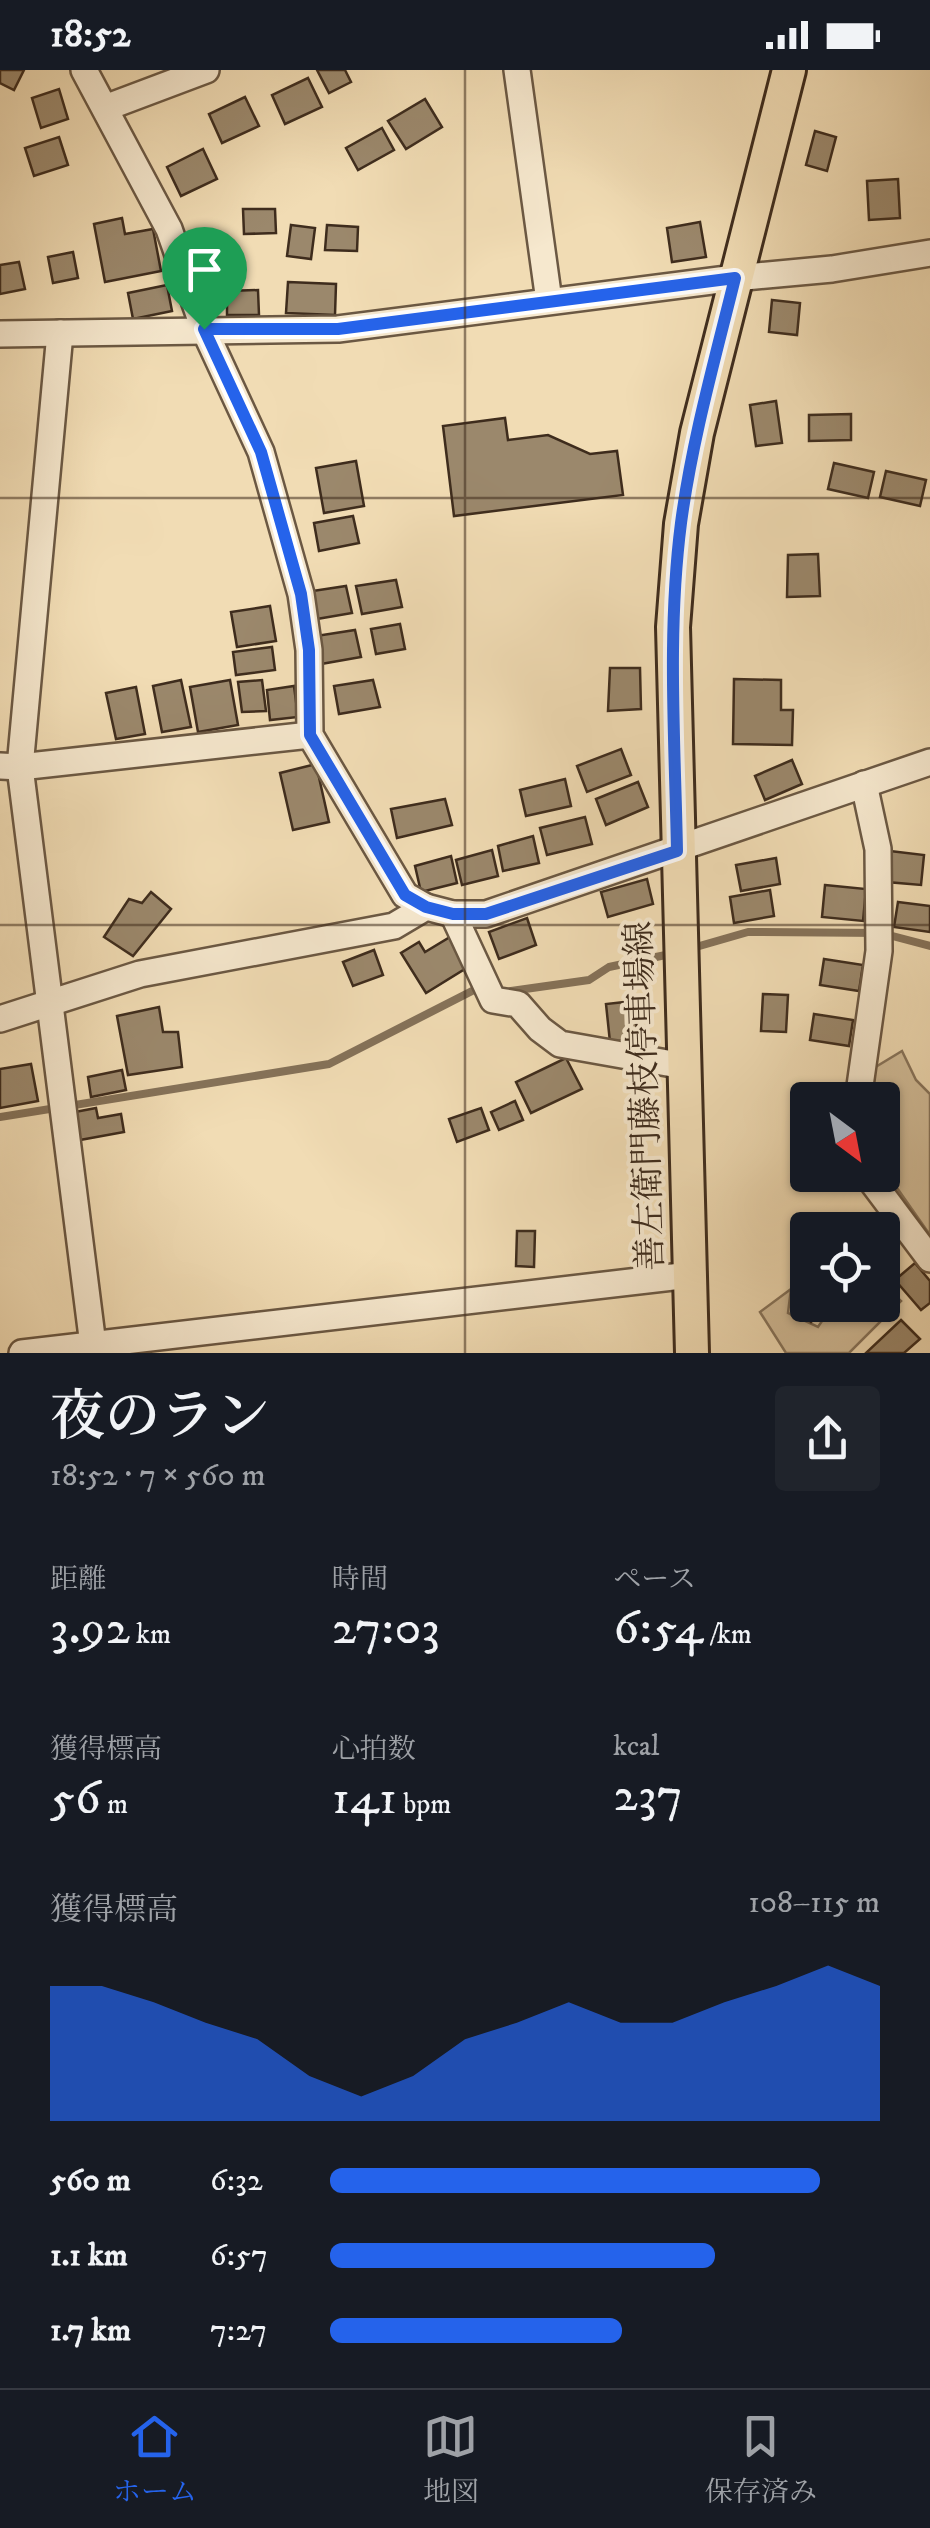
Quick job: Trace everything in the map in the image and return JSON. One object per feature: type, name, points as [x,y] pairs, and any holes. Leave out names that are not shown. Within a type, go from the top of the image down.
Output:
[{"type":"main road","name":"善左衛門藤枝停車場線","points":[[692,1353],[673,627],[681,524],[696,434],[789,70]]},
{"type":"street","points":[[84,70],[169,228],[204,329],[261,452],[301,594],[309,650],[310,735],[405,895],[426,907],[453,914],[486,914],[930,762]]},
{"type":"street","points":[[106,108],[206,70]]},
{"type":"street","points":[[517,70],[549,301]]},
{"type":"street","points":[[0,334],[338,329],[832,269],[930,252]]},
{"type":"street","points":[[60,333],[10,766],[51,1002],[93,1350]]},
{"type":"street","points":[[10,766],[310,735]]},
{"type":"street","points":[[861,1082],[879,951],[878,850],[864,784]]},
{"type":"street","points":[[0,1019],[140,974],[394,926],[426,907]]},
{"type":"street","points":[[453,914],[493,1000],[518,1004],[560,1044],[684,1066]]},
{"type":"street","points":[[880,1192],[930,1259]]},
{"type":"street","points":[[22,1353],[93,1350],[690,1275]]},
{"type":"shaded area","points":[[902,1051],[916,1080],[930,1094],[930,1235],[900,1192],[900,1082],[874,1082],[874,1068]]},
{"type":"shaded area","points":[[790,1290],[790,1322],[807,1322],[818,1327],[821,1322],[880,1322],[849,1353],[786,1353],[760,1312]]},
{"type":"building","points":[[0,70],[24,70],[14,90],[0,83]]},
{"type":"building","points":[[317,70],[345,70],[351,82],[329,93]]},
{"type":"building","points":[[308,78],[322,107],[285,124],[272,95]]},
{"type":"building","points":[[59,89],[68,119],[41,128],[32,98]]},
{"type":"building","points":[[245,97],[259,126],[222,143],[209,114]]},
{"type":"building","points":[[425,99],[442,127],[406,149],[388,121]]},
{"type":"building","points":[[382,128],[394,150],[358,170],[346,148]]},
{"type":"building","points":[[815,131],[836,137],[827,171],[806,165]]},
{"type":"building","points":[[59,137],[68,165],[34,176],[25,148]]},
{"type":"building","points":[[203,149],[217,179],[181,196],[167,167]]},
{"type":"building","points":[[898,179],[900,218],[869,220],[867,181]]},
{"type":"building","points":[[243,209],[275,209],[276,233],[244,234]]},
{"type":"building","points":[[122,218],[125,234],[153,229],[161,271],[105,282],[94,224]]},
{"type":"building","points":[[700,222],[706,257],[672,262],[667,228]]},
{"type":"building","points":[[291,225],[315,228],[311,259],[287,256]]},
{"type":"building","points":[[327,225],[358,227],[357,251],[325,250]]},
{"type":"building","points":[[73,252],[78,278],[53,283],[48,257]]},
{"type":"building","points":[[19,262],[25,289],[0,294],[0,265]]},
{"type":"building","points":[[288,282],[336,284],[335,315],[286,313]]},
{"type":"building","points":[[167,285],[172,311],[133,319],[128,293]]},
{"type":"building","points":[[258,290],[259,315],[227,315],[227,291]]},
{"type":"building","points":[[772,300],[800,303],[797,335],[769,332]]},
{"type":"building","points":[[776,401],[782,443],[756,446],[750,405]]},
{"type":"building","points":[[851,414],[851,440],[809,441],[809,415]]},
{"type":"building","points":[[505,418],[508,440],[548,435],[590,454],[617,451],[623,495],[454,516],[443,426]]},
{"type":"building","points":[[356,461],[364,506],[324,513],[316,468]]},
{"type":"building","points":[[834,463],[874,472],[868,498],[828,489]]},
{"type":"building","points":[[886,471],[926,480],[920,506],[880,497]]},
{"type":"building","points":[[353,516],[359,543],[319,551],[314,523]]},
{"type":"building","points":[[818,554],[820,596],[787,597],[788,555]]},
{"type":"building","points":[[396,580],[402,607],[362,614],[356,586]]},
{"type":"building","points":[[346,586],[352,613],[311,620],[306,592]]},
{"type":"building","points":[[270,606],[276,641],[237,647],[231,612]]},
{"type":"building","points":[[400,624],[405,649],[376,654],[371,629]]},
{"type":"building","points":[[355,630],[361,657],[321,664],[316,636]]},
{"type":"building","points":[[272,647],[275,670],[236,675],[233,652]]},
{"type":"building","points":[[610,668],[640,668],[641,709],[608,711]]},
{"type":"building","points":[[734,679],[781,680],[781,710],[793,710],[792,745],[733,744]]},
{"type":"building","points":[[181,680],[191,727],[162,732],[153,686]]},
{"type":"building","points":[[230,680],[238,725],[198,732],[190,687]]},
{"type":"building","points":[[262,680],[266,711],[242,712],[238,682]]},
{"type":"building","points":[[373,680],[380,707],[339,714],[334,686]]},
{"type":"building","points":[[294,686],[298,717],[270,720],[267,690]]},
{"type":"building","points":[[136,687],[145,734],[116,739],[106,693]]},
{"type":"building","points":[[621,749],[631,775],[587,792],[577,766]]},
{"type":"building","points":[[792,760],[802,784],[765,800],[755,776]]},
{"type":"building","points":[[316,764],[329,822],[293,830],[280,773]]},
{"type":"building","points":[[565,779],[571,806],[526,816],[520,790]]},
{"type":"building","points":[[638,782],[648,807],[606,825],[596,799]]},
{"type":"building","points":[[445,799],[452,825],[397,838],[391,809]]},
{"type":"building","points":[[585,817],[592,844],[547,855],[540,828]]},
{"type":"building","points":[[533,836],[539,863],[503,871],[498,846]]},
{"type":"building","points":[[492,850],[498,876],[462,885],[456,860]]},
{"type":"building","points":[[890,851],[924,855],[921,885],[887,882]]},
{"type":"building","points":[[451,856],[457,883],[421,892],[415,866]]},
{"type":"building","points":[[776,858],[780,884],[741,891],[736,865]]},
{"type":"building","points":[[647,879],[653,904],[608,917],[601,892]]},
{"type":"building","points":[[825,885],[866,889],[863,921],[822,917]]},
{"type":"building","points":[[770,890],[774,916],[734,923],[730,897]]},
{"type":"building","points":[[151,892],[171,909],[133,956],[104,937],[129,899],[142,903]]},
{"type":"building","points":[[898,902],[930,906],[930,932],[894,927]]},
{"type":"building","points":[[527,918],[536,945],[499,959],[489,932]]},
{"type":"building","points":[[450,937],[468,967],[426,993],[401,953],[419,942],[425,952]]},
{"type":"building","points":[[374,950],[383,975],[353,986],[343,962]]},
{"type":"building","points":[[824,959],[863,965],[859,991],[820,985]]},
{"type":"building","points":[[763,994],[788,995],[786,1032],[761,1031]]},
{"type":"building","points":[[634,1001],[638,1039],[610,1042],[606,1004]]},
{"type":"building","points":[[159,1007],[163,1032],[178,1032],[182,1067],[128,1075],[117,1016]]},
{"type":"building","points":[[814,1014],[853,1020],[849,1046],[810,1040]]},
{"type":"building","points":[[566,1058],[582,1089],[531,1113],[516,1082]]},
{"type":"building","points":[[31,1064],[38,1101],[0,1108],[0,1069]]},
{"type":"building","points":[[122,1070],[126,1090],[91,1097],[88,1077]]},
{"type":"building","points":[[515,1101],[523,1120],[499,1130],[491,1112]]},
{"type":"building","points":[[96,1108],[98,1118],[121,1114],[124,1132],[80,1140],[75,1112]]},
{"type":"building","points":[[481,1108],[489,1130],[457,1142],[449,1119]]},
{"type":"building","points":[[517,1231],[535,1231],[534,1267],[516,1266]]},
{"type":"building","points":[[915,1263],[930,1281],[930,1303],[921,1310],[900,1286],[900,1276]]},
{"type":"building","points":[[900,1322],[920,1339],[904,1353],[866,1353]]},
{"type":"waterway","points":[[689,949],[748,932],[881,933],[930,946]]},
{"type":"waterway","points":[[511,991],[589,980],[609,967],[675,953]]},
{"type":"waterway","points":[[0,1117],[329,1064],[474,990],[482,990]]},
{"type":"route","points":[[735,278],[696,434],[681,524],[673,627],[677,851],[486,914],[453,914],[426,907],[405,895],[310,735],[309,650],[301,594],[261,452],[204,329],[338,329],[735,278]]}]
